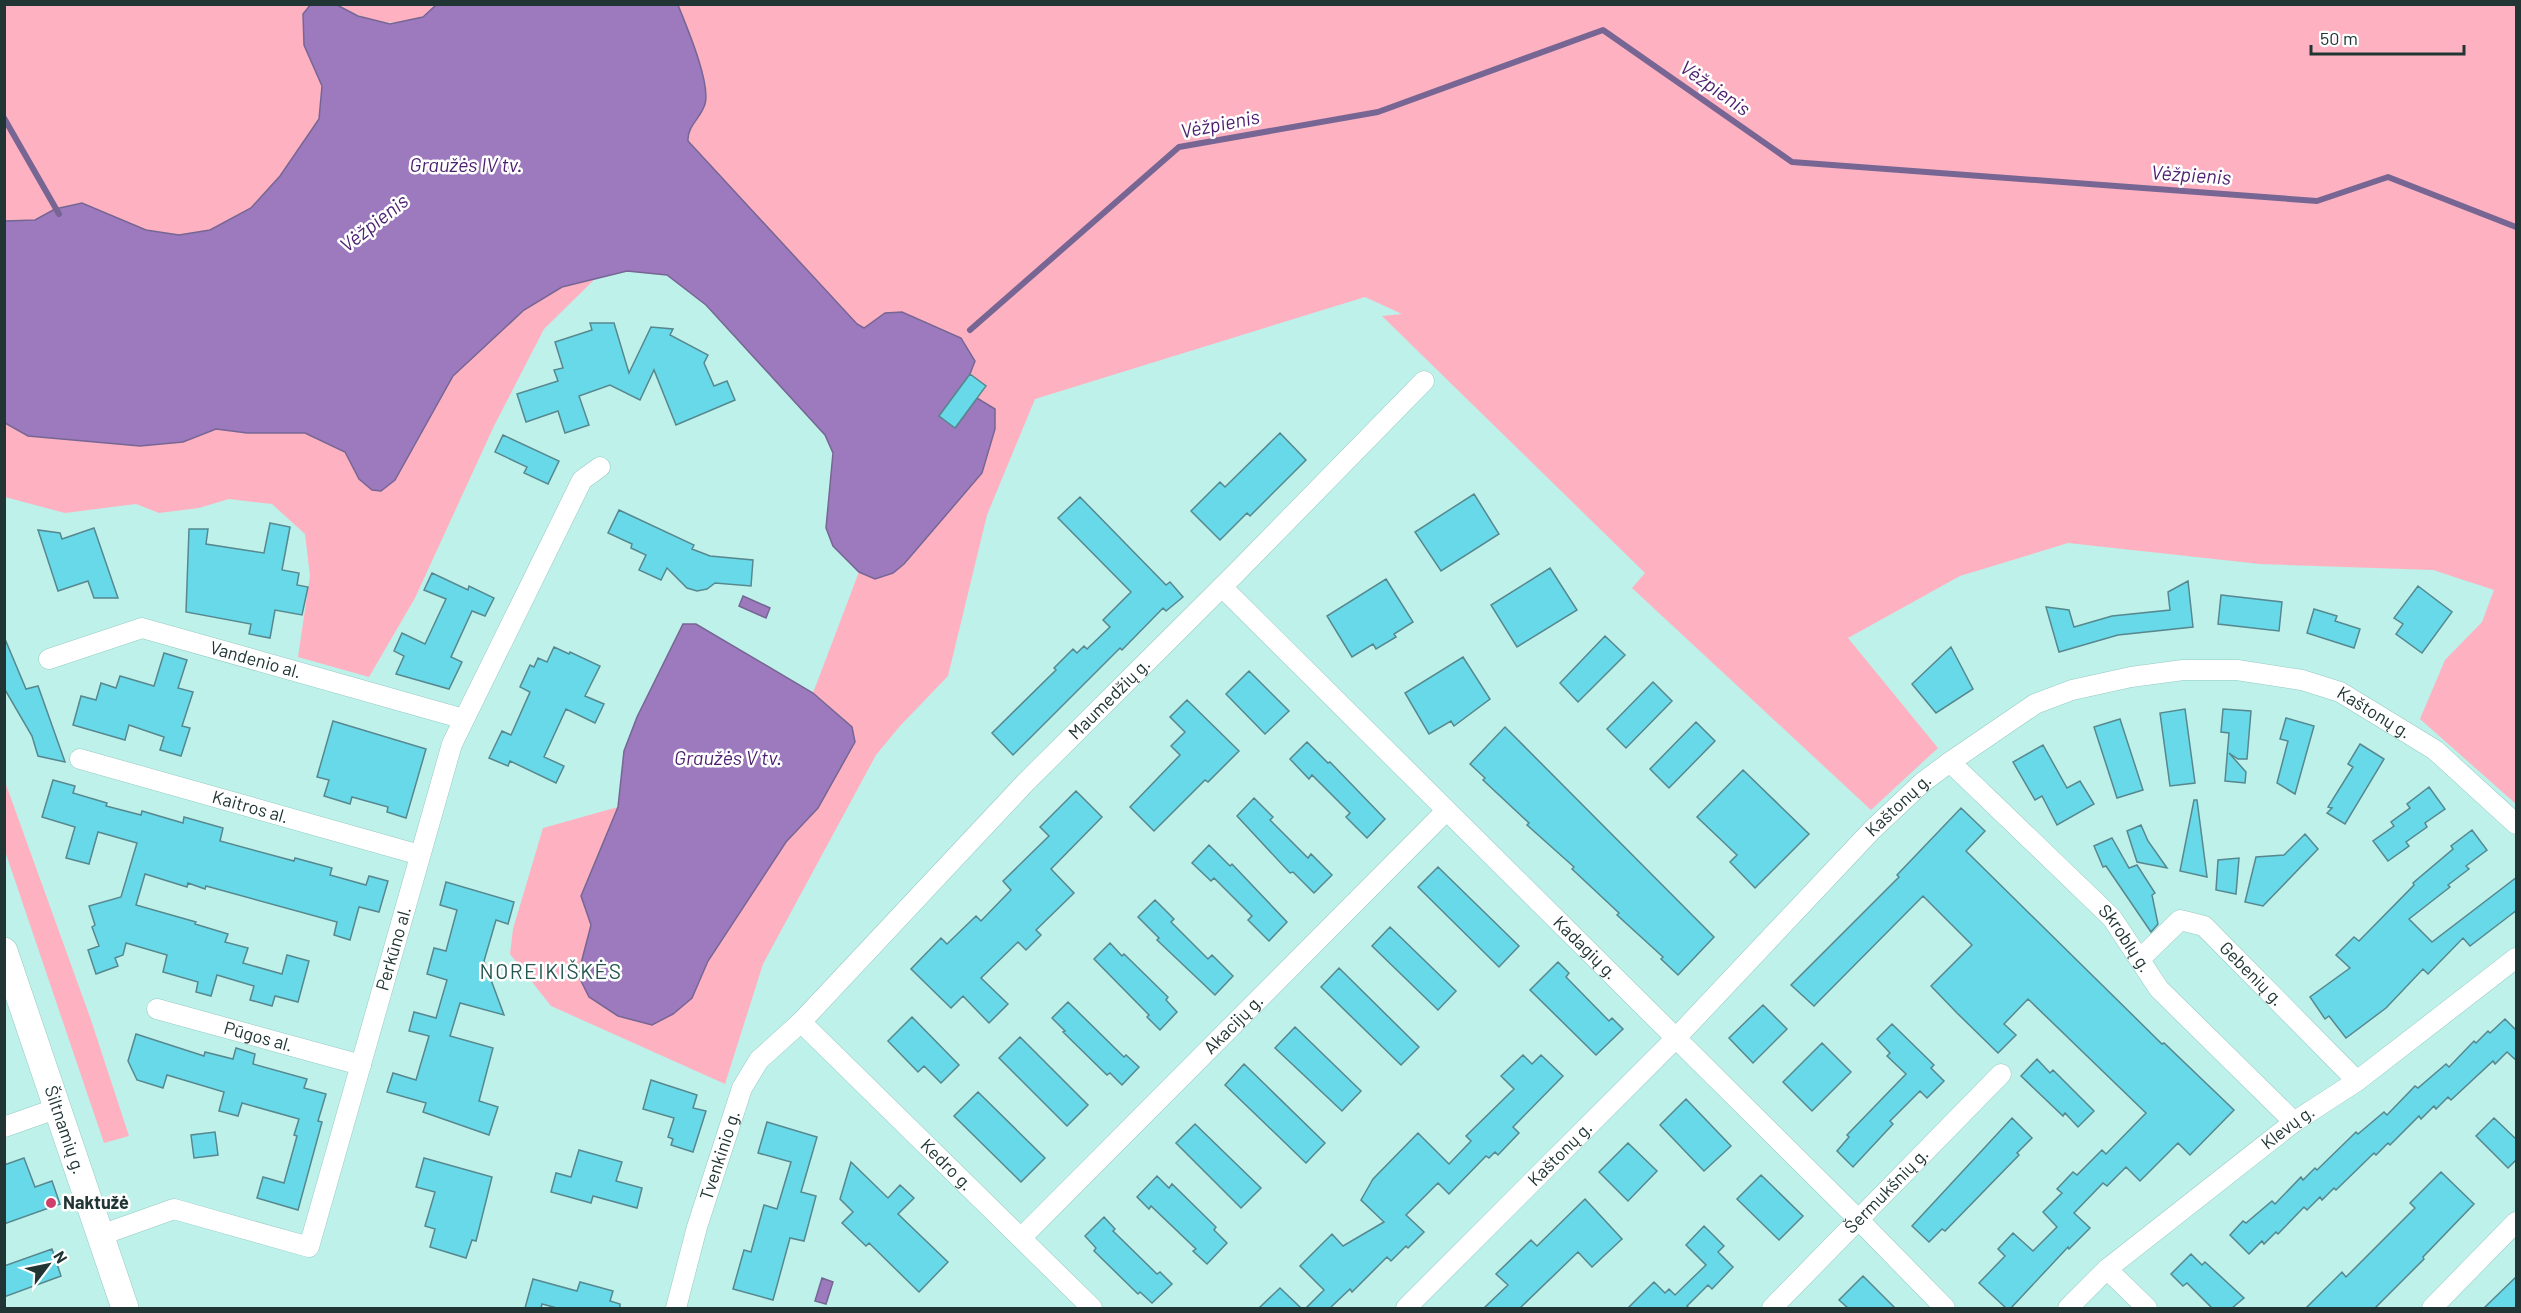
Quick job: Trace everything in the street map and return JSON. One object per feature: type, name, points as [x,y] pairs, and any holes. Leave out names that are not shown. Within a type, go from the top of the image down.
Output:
[{"type":"main road","name":"Šiltnamių g.","points":[[4,951],[125,1308]]},
{"type":"street","name":"Maumedžių g.","points":[[801,1022],[1025,783],[1424,381]]},
{"type":"street","name":"Perkūno al.","points":[[100,1235],[174,1209],[309,1247],[452,744],[582,480],[600,467]]},
{"type":"street","name":"Kadagių g.","points":[[1222,587],[1945,1308]]},
{"type":"street","name":"Vandenio al.","points":[[49,659],[142,628],[464,719]]},
{"type":"street","name":"Kaštonų g.","points":[[1406,1308],[1676,1038],[1872,830],[1923,782],[2035,705],[2072,690],[2131,677],[2183,670],[2237,670],[2302,681],[2340,692],[2435,750],[2517,824]]},
{"type":"street","name":"Kaitros al.","points":[[80,759],[420,855]]},
{"type":"street","name":"Skroblų g.","points":[[1950,762],[2112,918],[2159,989],[2294,1122]]},
{"type":"street","name":"Akacijų g.","points":[[1022,1237],[1446,811]]},
{"type":"street","name":"Gebenių g.","points":[[2140,959],[2180,920],[2204,926],[2357,1081]]},
{"type":"street","name":"Klevų g.","points":[[2068,1308],[2107,1269],[2294,1122],[2357,1081],[2517,958]]},
{"type":"street","name":"Pūgos al.","points":[[157,1009],[361,1065]]},
{"type":"street","name":"Kedro g.","points":[[801,1022],[1092,1308]]},
{"type":"street","name":"Tvenkinio g.","points":[[676,1308],[697,1227],[742,1088],[759,1060],[801,1022]]},
{"type":"street","name":"Šermukšnių g.","points":[[1772,1308],[2001,1074]]},
{"type":"street","points":[[4,1127],[58,1108]]},
{"type":"street","points":[[2432,1308],[2517,1222]]},
{"type":"street","points":[[2107,1269],[2147,1308]]},
{"type":"shaded area","points":[[4,5],[311,5],[303,15],[304,45],[323,86],[319,119],[280,176],[251,208],[210,230],[179,235],[146,230],[81,203],[55,209],[35,220],[5,221]]},
{"type":"shaded area","points":[[337,5],[436,5],[422,17],[400,23],[389,23],[357,15]]},
{"type":"shaded area","points":[[678,5],[2516,5],[2516,804],[2420,719],[2445,660],[2482,622],[2494,590],[2433,570],[2260,564],[2068,543],[1960,576],[1848,638],[1938,748],[1871,810],[1632,588],[1645,573],[1382,316],[1402,314],[1365,297],[1035,399],[987,515],[948,676],[876,755],[763,964],[725,1084],[551,1006],[510,954],[513,929],[543,828],[618,807],[581,895],[591,925],[578,975],[589,997],[618,1016],[691,998],[708,961],[786,842],[818,808],[852,727],[813,693],[859,572],[878,577],[888,575],[904,564],[981,473],[955,428],[939,416],[970,374],[975,361],[885,313],[864,328],[857,324],[688,141],[692,126],[705,103],[706,94],[697,54]]},
{"type":"shaded area","points":[[595,279],[544,329],[494,426],[415,598],[369,677],[298,657],[310,576],[305,534],[272,504],[229,499],[199,508],[159,513],[136,504],[65,513],[5,497],[4,423],[28,436],[183,442],[216,429],[247,433],[305,433],[345,452],[359,479],[395,480],[453,376],[524,310],[562,287]]},
{"type":"shaded area","points":[[4,779],[91,1020],[129,1136],[104,1143],[5,851]]},
{"type":"water","name":"Graužės IV tv.","points":[[311,4],[337,5],[358,16],[390,24],[423,17],[436,5],[678,5],[697,54],[706,95],[705,104],[690,131],[688,141],[857,324],[864,328],[885,313],[902,312],[961,338],[975,361],[970,374],[939,416],[956,427],[977,398],[995,409],[995,429],[982,473],[904,564],[893,573],[875,579],[859,572],[833,546],[826,528],[833,453],[825,435],[706,305],[667,275],[627,271],[562,287],[524,310],[453,376],[395,480],[381,491],[372,490],[359,479],[345,452],[305,433],[247,433],[216,429],[183,442],[140,446],[28,436],[5,423],[5,221],[35,220],[55,209],[82,203],[146,230],[179,235],[210,230],[251,208],[280,176],[319,119],[322,86],[304,45],[303,14]]},
{"type":"water","points":[[743,596],[770,608],[766,618],[739,606]]},
{"type":"water","name":"Graužės V tv.","points":[[683,624],[696,624],[813,693],[852,727],[855,742],[818,808],[786,842],[708,961],[692,998],[673,1014],[652,1025],[618,1016],[589,997],[578,975],[591,925],[581,896],[618,807],[624,751],[637,717]]},
{"type":"water","points":[[822,1278],[833,1282],[826,1304],[815,1301]]},
{"type":"building","points":[[590,323],[614,323],[629,373],[651,327],[673,329],[670,335],[708,355],[704,363],[714,386],[727,381],[735,400],[676,425],[654,370],[640,400],[610,385],[579,396],[589,425],[565,433],[558,411],[526,422],[517,394],[558,381],[554,370],[563,368],[555,342],[592,330]]},
{"type":"building","points":[[970,374],[986,386],[955,428],[939,416]]},
{"type":"building","points":[[1280,433],[1306,460],[1250,516],[1247,513],[1220,540],[1191,511],[1220,482],[1225,487]]},
{"type":"building","points":[[503,435],[559,461],[548,484],[524,473],[527,467],[495,452]]},
{"type":"building","points":[[1474,494],[1499,534],[1441,571],[1415,532]]},
{"type":"building","points":[[1080,497],[1166,585],[1170,582],[1183,597],[1166,611],[1163,608],[1013,755],[992,733],[1056,670],[1054,668],[1073,649],[1077,653],[1084,646],[1087,649],[1110,627],[1103,620],[1131,592],[1058,518]]},
{"type":"building","points":[[619,510],[694,545],[692,549],[710,556],[753,560],[751,586],[715,583],[707,589],[697,591],[687,588],[667,568],[661,580],[639,570],[646,555],[631,548],[632,544],[608,533]]},
{"type":"building","points":[[270,523],[290,527],[282,570],[299,573],[297,585],[308,587],[302,615],[275,610],[270,638],[249,634],[251,624],[186,612],[189,529],[208,529],[206,544],[264,553]]},
{"type":"building","points":[[94,528],[118,598],[94,598],[88,581],[58,591],[38,530],[60,533],[62,539]]},
{"type":"building","points":[[1550,568],[1577,610],[1517,647],[1491,605]]},
{"type":"building","points":[[432,573],[468,590],[469,586],[494,598],[485,616],[472,611],[451,657],[462,662],[449,689],[396,674],[404,656],[394,651],[402,633],[425,644],[446,599],[424,590]]},
{"type":"building","points":[[1386,579],[1413,622],[1394,634],[1396,637],[1376,649],[1373,644],[1352,657],[1327,616]]},
{"type":"building","points":[[2188,581],[2193,627],[2118,635],[2059,652],[2046,607],[2069,610],[2074,627],[2112,616],[2170,610],[2168,592]]},
{"type":"building","points":[[2418,586],[2452,612],[2422,653],[2396,634],[2403,624],[2394,618]]},
{"type":"building","points":[[2221,595],[2282,602],[2279,631],[2218,624]]},
{"type":"building","points":[[2314,609],[2337,616],[2335,621],[2360,629],[2354,648],[2307,633]]},
{"type":"building","points":[[1605,636],[1625,655],[1578,702],[1560,683]]},
{"type":"building","points":[[5,639],[26,689],[38,686],[65,762],[38,756],[32,736],[4,688]]},
{"type":"building","points":[[554,647],[600,666],[585,696],[604,704],[595,723],[566,709],[544,757],[564,766],[556,783],[510,761],[508,766],[489,758],[502,731],[511,735],[530,692],[520,687],[530,665],[534,667],[538,658],[547,662]]},
{"type":"building","points":[[1951,647],[1973,689],[1936,713],[1912,684]]},
{"type":"building","points":[[164,653],[187,660],[178,688],[193,692],[182,726],[190,728],[181,756],[160,750],[164,737],[129,725],[125,740],[73,725],[81,696],[96,700],[101,683],[116,688],[120,676],[154,686]]},
{"type":"building","points":[[1463,657],[1490,699],[1454,726],[1451,721],[1429,734],[1405,693]]},
{"type":"building","points":[[1249,671],[1289,711],[1265,734],[1226,694]]},
{"type":"building","points":[[1653,682],[1672,701],[1626,748],[1607,729]]},
{"type":"building","points":[[1187,700],[1239,751],[1208,782],[1205,780],[1154,831],[1130,807],[1180,755],[1171,746],[1185,732],[1170,717]]},
{"type":"building","points":[[2185,709],[2195,783],[2170,786],[2160,713]]},
{"type":"building","points":[[2223,709],[2251,711],[2247,759],[2238,759],[2229,753],[2246,772],[2245,783],[2225,781],[2229,733],[2221,732]]},
{"type":"building","points":[[2286,718],[2314,726],[2295,794],[2277,783],[2288,741],[2280,739]]},
{"type":"building","points":[[2120,719],[2143,790],[2117,798],[2094,727]]},
{"type":"building","points":[[333,721],[426,749],[406,818],[387,812],[388,807],[352,797],[350,804],[324,796],[329,780],[317,777]]},
{"type":"building","points":[[1696,722],[1715,741],[1669,788],[1650,769]]},
{"type":"building","points":[[1505,727],[1714,937],[1678,975],[1661,959],[1663,957],[1617,915],[1619,913],[1572,869],[1574,867],[1527,825],[1529,823],[1483,780],[1485,778],[1470,764]]},
{"type":"building","points":[[1307,742],[1328,763],[1330,762],[1385,819],[1367,838],[1346,817],[1350,813],[1312,775],[1309,779],[1290,759]]},
{"type":"building","points":[[2360,744],[2384,759],[2345,824],[2327,813],[2332,808],[2328,807],[2353,767],[2348,764]]},
{"type":"building","points":[[2043,745],[2067,788],[2080,781],[2094,804],[2057,825],[2042,796],[2035,800],[2013,762]]},
{"type":"building","points":[[1743,770],[1809,834],[1755,888],[1730,862],[1737,855],[1697,817]]},
{"type":"building","points":[[53,780],[75,786],[73,793],[107,803],[106,806],[141,815],[142,811],[183,823],[184,817],[223,828],[220,841],[294,861],[295,858],[332,868],[330,875],[366,885],[369,876],[388,881],[379,912],[359,907],[350,940],[334,935],[337,922],[206,886],[205,889],[188,883],[187,887],[145,874],[136,905],[196,922],[195,924],[228,934],[225,942],[248,948],[243,963],[282,974],[287,955],[309,961],[298,1002],[275,996],[272,1006],[250,1000],[254,986],[217,975],[211,996],[196,992],[198,982],[163,972],[167,955],[126,943],[123,955],[115,958],[118,966],[96,974],[88,950],[99,946],[92,927],[95,925],[89,906],[121,897],[137,843],[98,832],[89,864],[66,858],[75,827],[42,817]]},
{"type":"building","points":[[2429,787],[2445,809],[2425,823],[2427,827],[2406,842],[2409,846],[2388,861],[2373,841],[2394,826],[2391,822],[2410,808],[2407,804]]},
{"type":"building","points":[[1076,791],[1102,817],[1051,869],[1074,893],[1036,930],[1041,935],[1026,950],[1018,942],[981,978],[1008,1004],[989,1023],[963,996],[951,1008],[911,969],[941,938],[947,944],[976,916],[981,921],[1011,890],[1003,881],[1049,836],[1040,827]]},
{"type":"building","points":[[1254,798],[1273,817],[1270,820],[1308,858],[1311,854],[1332,875],[1314,893],[1293,872],[1290,873],[1237,816]]},
{"type":"building","points":[[2194,800],[2197,800],[2207,877],[2180,871]]},
{"type":"building","points":[[1961,808],[1985,831],[1966,851],[2162,1044],[2164,1043],[2234,1110],[2190,1155],[2178,1143],[2140,1181],[2126,1167],[2107,1186],[2103,1183],[2074,1213],[2090,1228],[2069,1249],[2068,1247],[2011,1308],[2006,1308],[1979,1283],[2005,1256],[1998,1249],[2013,1233],[2033,1251],[2057,1227],[2043,1212],[2062,1193],[2057,1189],[2073,1172],[2077,1175],[2102,1150],[2106,1154],[2146,1113],[2028,999],[2004,1024],[2016,1035],[1998,1053],[1931,986],[1972,945],[1923,896],[1814,1006],[1791,985],[1899,877],[1897,875]]},
{"type":"building","points":[[2141,825],[2148,841],[2167,868],[2137,862],[2127,831]]},
{"type":"building","points":[[2472,830],[2487,850],[2466,866],[2469,869],[2448,885],[2450,887],[2409,919],[2432,942],[2517,877],[2517,910],[2470,946],[2463,938],[2428,974],[2423,969],[2386,1008],[2346,1038],[2329,1016],[2325,1019],[2310,997],[2350,968],[2336,955],[2354,937],[2359,941],[2414,885],[2413,883],[2453,849],[2451,846]]},
{"type":"building","points":[[2305,834],[2318,849],[2263,906],[2245,902],[2256,857],[2284,855]]},
{"type":"building","points":[[2112,838],[2129,868],[2137,865],[2155,893],[2152,895],[2158,924],[2151,932],[2106,866],[2103,867],[2094,846]]},
{"type":"building","points":[[1209,845],[1230,866],[1232,864],[1287,922],[1269,941],[1248,920],[1252,916],[1214,878],[1211,881],[1192,863]]},
{"type":"building","points":[[2239,858],[2236,894],[2216,890],[2218,860]]},
{"type":"building","points":[[1438,867],[1519,946],[1499,967],[1418,887]]},
{"type":"building","points":[[446,882],[514,902],[508,924],[496,920],[484,961],[504,1015],[460,1003],[450,1036],[493,1048],[479,1101],[498,1107],[489,1135],[423,1112],[426,1103],[387,1092],[393,1073],[416,1080],[429,1036],[409,1031],[414,1012],[436,1018],[447,980],[427,974],[434,948],[446,951],[457,910],[440,905]]},
{"type":"building","points":[[1155,900],[1174,919],[1171,922],[1208,959],[1212,955],[1233,976],[1215,995],[1157,940],[1159,938],[1138,917]]},
{"type":"building","points":[[1390,927],[1456,991],[1438,1010],[1372,946]]},
{"type":"building","points":[[1110,943],[1168,997],[1166,1000],[1177,1012],[1160,1030],[1147,1017],[1149,1015],[1094,959]]},
{"type":"building","points":[[1558,962],[1569,973],[1566,977],[1609,1021],[1612,1018],[1623,1029],[1596,1055],[1530,990]]},
{"type":"building","points":[[1339,968],[1419,1047],[1401,1065],[1321,987]]},
{"type":"building","points":[[1068,1002],[1124,1057],[1126,1055],[1139,1067],[1122,1085],[1110,1073],[1107,1075],[1063,1032],[1065,1031],[1052,1018]]},
{"type":"building","points":[[1763,1005],[1787,1029],[1753,1063],[1729,1038]]},
{"type":"building","points":[[912,1017],[959,1065],[941,1083],[924,1066],[918,1072],[888,1041]]},
{"type":"building","points":[[2505,1019],[2517,1031],[2517,1061],[2507,1052],[2495,1064],[2493,1061],[2451,1100],[2448,1097],[2436,1109],[2434,1106],[2421,1119],[2419,1116],[2390,1145],[2388,1143],[2376,1155],[2374,1153],[2336,1190],[2334,1188],[2322,1200],[2320,1197],[2307,1210],[2304,1207],[2278,1234],[2276,1232],[2264,1244],[2262,1241],[2249,1254],[2230,1235],[2243,1221],[2246,1223],[2272,1201],[2275,1204],[2301,1177],[2303,1180],[2315,1168],[2317,1170],[2356,1132],[2358,1134],[2384,1112],[2387,1115],[2415,1086],[2418,1088],[2446,1064],[2449,1067],[2474,1041],[2476,1043]]},
{"type":"building","points":[[1892,1024],[1934,1065],[1931,1068],[1944,1081],[1927,1098],[1920,1091],[1890,1121],[1893,1124],[1853,1167],[1837,1151],[1849,1137],[1847,1135],[1906,1074],[1887,1056],[1890,1053],[1877,1039]]},
{"type":"building","points":[[1295,1027],[1361,1091],[1342,1111],[1275,1048]]},
{"type":"building","points":[[136,1034],[204,1056],[205,1052],[233,1059],[236,1048],[255,1054],[253,1064],[307,1079],[304,1088],[326,1094],[318,1121],[322,1122],[298,1210],[257,1198],[263,1177],[284,1183],[297,1136],[294,1135],[299,1119],[242,1103],[238,1116],[219,1111],[224,1092],[167,1075],[163,1088],[137,1080],[128,1061]]},
{"type":"building","points":[[1020,1037],[1088,1105],[1067,1126],[999,1058]]},
{"type":"building","points":[[1822,1043],[1851,1072],[1812,1111],[1783,1082]]},
{"type":"building","points":[[1523,1055],[1532,1064],[1541,1055],[1563,1076],[1513,1127],[1519,1133],[1498,1155],[1495,1152],[1489,1158],[1486,1156],[1449,1194],[1438,1183],[1406,1215],[1424,1232],[1408,1248],[1406,1246],[1391,1261],[1387,1257],[1352,1292],[1350,1289],[1330,1308],[1306,1308],[1324,1290],[1300,1266],[1332,1234],[1343,1246],[1384,1222],[1361,1200],[1373,1179],[1418,1133],[1449,1164],[1471,1141],[1466,1136],[1514,1089],[1501,1076]]},
{"type":"building","points":[[2037,1059],[2050,1073],[2053,1070],[2094,1111],[2078,1127],[2065,1113],[2063,1116],[2021,1076]]},
{"type":"building","points":[[1244,1064],[1325,1143],[1306,1163],[1225,1085]]},
{"type":"building","points":[[651,1080],[697,1095],[693,1108],[706,1111],[693,1152],[671,1145],[673,1139],[668,1137],[674,1118],[643,1109]]},
{"type":"building","points":[[978,1092],[1045,1158],[1021,1182],[954,1116]]},
{"type":"building","points":[[1686,1099],[1731,1146],[1704,1171],[1660,1125]]},
{"type":"building","points":[[2012,1118],[2032,1138],[2017,1153],[2019,1155],[1945,1231],[1942,1229],[1929,1242],[1912,1226]]},
{"type":"building","points":[[2494,1118],[2517,1140],[2517,1159],[2508,1168],[2476,1136]]},
{"type":"building","points":[[767,1122],[817,1137],[801,1192],[816,1196],[804,1241],[790,1238],[773,1300],[733,1289],[744,1250],[751,1252],[764,1205],[777,1209],[791,1162],[758,1153]]},
{"type":"building","points":[[1195,1124],[1261,1188],[1241,1208],[1176,1143]]},
{"type":"building","points":[[215,1132],[218,1155],[194,1158],[191,1135]]},
{"type":"building","points":[[1628,1143],[1657,1171],[1628,1201],[1599,1172]]},
{"type":"building","points":[[579,1150],[622,1162],[616,1181],[642,1188],[637,1208],[593,1196],[591,1203],[551,1192],[556,1173],[571,1177]]},
{"type":"building","points":[[24,1158],[35,1187],[52,1181],[60,1204],[4,1224],[4,1165]]},
{"type":"building","points":[[424,1158],[492,1177],[476,1241],[472,1240],[466,1258],[430,1247],[435,1229],[425,1226],[435,1192],[416,1187]]},
{"type":"building","points":[[851,1162],[888,1198],[900,1185],[914,1198],[898,1214],[948,1262],[919,1292],[869,1243],[866,1246],[842,1223],[853,1212],[840,1199]]},
{"type":"building","points":[[2441,1172],[2474,1204],[2423,1257],[2424,1259],[2375,1308],[2306,1308],[2342,1272],[2346,1277],[2415,1208],[2410,1203]]},
{"type":"building","points":[[1761,1175],[1803,1216],[1779,1240],[1737,1199]]},
{"type":"building","points":[[1157,1176],[1169,1188],[1172,1184],[1216,1227],[1214,1230],[1227,1243],[1207,1264],[1193,1251],[1196,1249],[1151,1206],[1149,1209],[1137,1197]]},
{"type":"building","points":[[1585,1199],[1622,1239],[1592,1267],[1578,1252],[1520,1308],[1484,1308],[1508,1285],[1496,1274],[1531,1240],[1537,1246]]},
{"type":"building","points":[[1104,1217],[1115,1229],[1113,1231],[1157,1274],[1160,1272],[1172,1284],[1152,1303],[1140,1292],[1138,1294],[1094,1251],[1096,1248],[1085,1236]]},
{"type":"building","points":[[1704,1226],[1724,1246],[1718,1252],[1733,1267],[1712,1289],[1708,1285],[1687,1306],[1689,1308],[1628,1308],[1654,1282],[1665,1293],[1669,1289],[1675,1295],[1706,1265],[1686,1245]]},
{"type":"building","points":[[52,1249],[61,1276],[4,1297],[4,1266]]},
{"type":"building","points":[[2191,1254],[2202,1265],[2205,1262],[2244,1298],[2232,1308],[2212,1308],[2187,1283],[2183,1286],[2171,1274]]},
{"type":"building","points":[[1863,1276],[1895,1308],[1848,1308],[1839,1300]]},
{"type":"building","points":[[2517,1276],[2517,1308],[2484,1308]]},
{"type":"building","points":[[533,1279],[577,1291],[580,1282],[613,1291],[610,1301],[620,1304],[620,1308],[557,1308],[542,1304],[541,1308],[525,1308]]},
{"type":"building","points":[[1280,1288],[1301,1308],[1259,1308]]},
{"type":"waterway","name":"Vėžpienis","points":[[970,330],[1179,147],[1378,112],[1603,30],[1792,162],[2317,201],[2388,177],[2516,227]]},
{"type":"waterway","name":"Vėžpienis","points":[[4,118],[59,214]]},
{"type":"place","name":"Naktužė","points":[[51,1203]]},
{"type":"district","name":"NOREIKIŠKĖS","points":[[551,972]]}]
